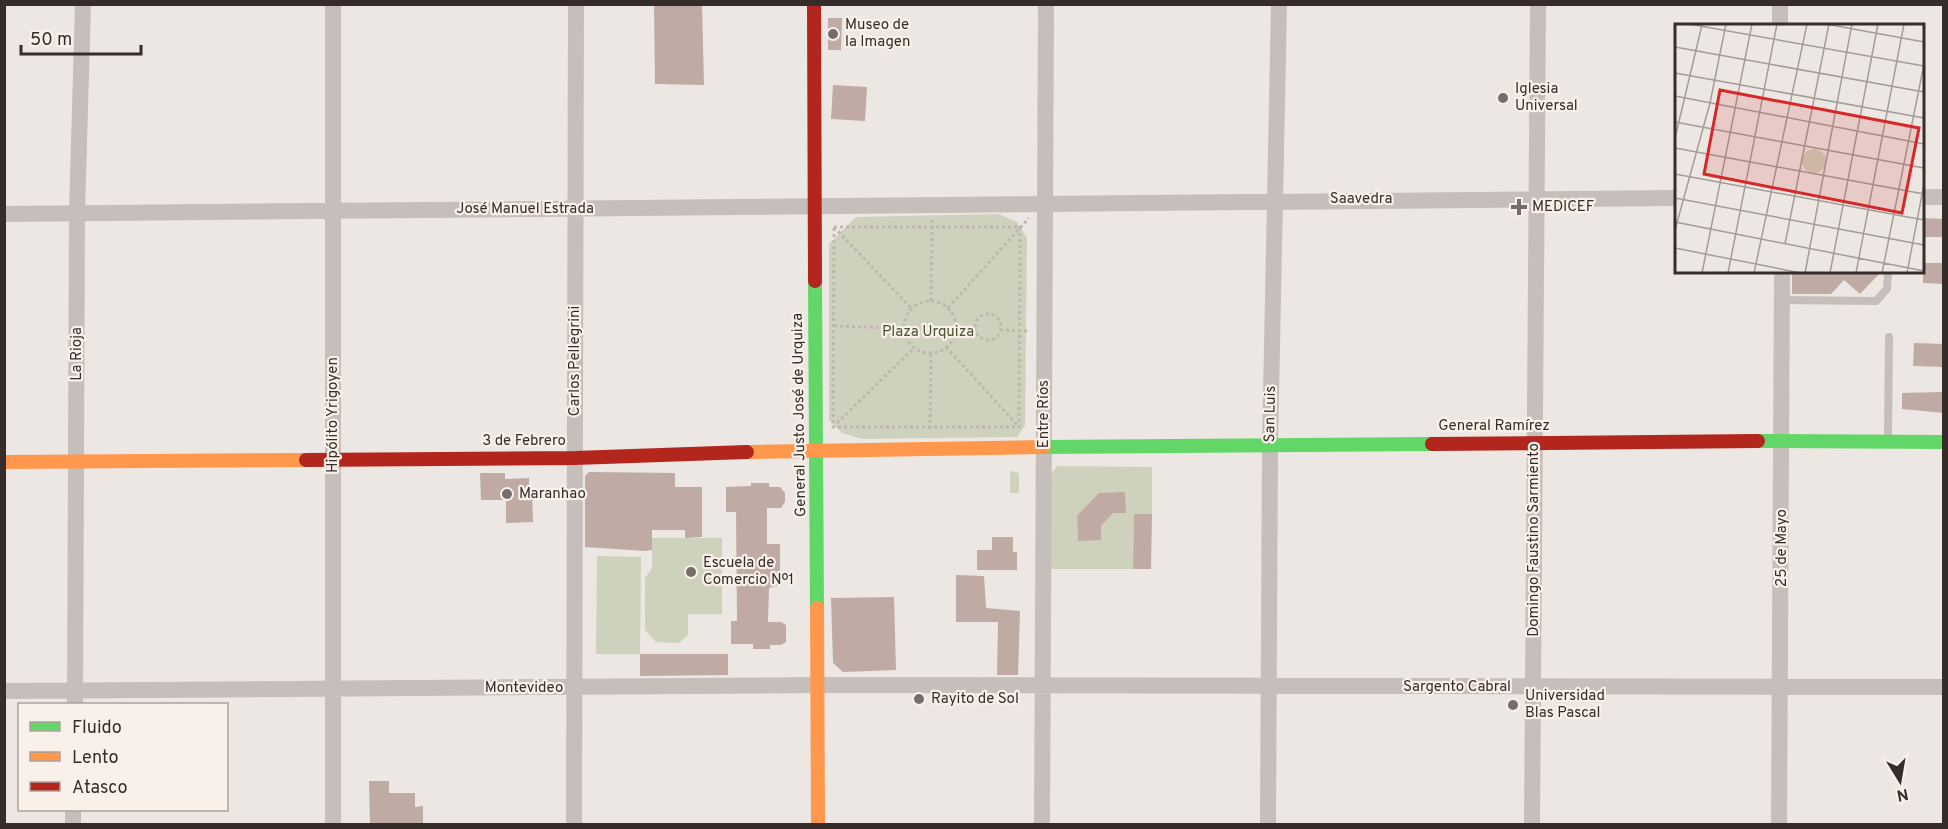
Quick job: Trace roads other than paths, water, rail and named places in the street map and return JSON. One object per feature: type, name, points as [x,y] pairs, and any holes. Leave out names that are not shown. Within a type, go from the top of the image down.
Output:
[{"type":"street","name":"La Rioja","points":[[75,698],[77,213],[83,4]]},
{"type":"street","name":"Hipólito Yrigoyen","points":[[333,4],[333,825]]},
{"type":"street","name":"Carlos Pellegrini","points":[[574,825],[576,4]]},
{"type":"street","name":"General Justo José de Urquiza","points":[[814,4],[818,449],[818,825]]},
{"type":"street","name":"Entre Ríos","points":[[1042,825],[1046,4]]},
{"type":"street","name":"San Luis","points":[[1268,825],[1270,445],[1279,4]]},
{"type":"street","name":"Domingo Faustino Sarmiento","points":[[1532,825],[1535,199],[1539,4]]},
{"type":"street","points":[[1780,4],[1780,24]]},
{"type":"street","points":[[1924,197],[1944,197]]},
{"type":"street","name":"Saavedra","points":[[1046,203],[1276,199],[1675,198]]},
{"type":"street","name":"José Manuel Estrada","points":[[4,214],[1046,203]]},
{"type":"street","name":"25 de Mayo","points":[[1779,825],[1782,273]]},
{"type":"street","name":"General Ramírez","points":[[1044,448],[1782,441],[1944,442]]},
{"type":"street","name":"3 de Febrero","points":[[4,462],[575,458],[818,449],[1044,448]]},
{"type":"street","name":"Sargento Cabral","points":[[1043,686],[1944,687]]},
{"type":"street","name":"Montevideo","points":[[4,691],[75,698],[334,688],[1043,686]]},
{"type":"lane","points":[[1782,300],[1876,301],[1887,289],[1888,273]]},
{"type":"lane","points":[[1888,442],[1889,337]]},
{"type":"place","name":"Museo de la Imagen","points":[[833,34]]},
{"type":"place","name":"Iglesia Universal","points":[[1503,98]]},
{"type":"place","name":"MEDICEF","points":[[1519,207]]},
{"type":"place","name":"Maranhao","points":[[507,494]]},
{"type":"place","name":"Escuela de Comercio Nº1","points":[[691,572]]},
{"type":"place","name":"Rayito de Sol","points":[[919,699]]},
{"type":"place","name":"Universidad Blas Pascal","points":[[1513,705]]},
{"type":"park label","name":"Plaza Urquiza","points":[[928,332]]}]
